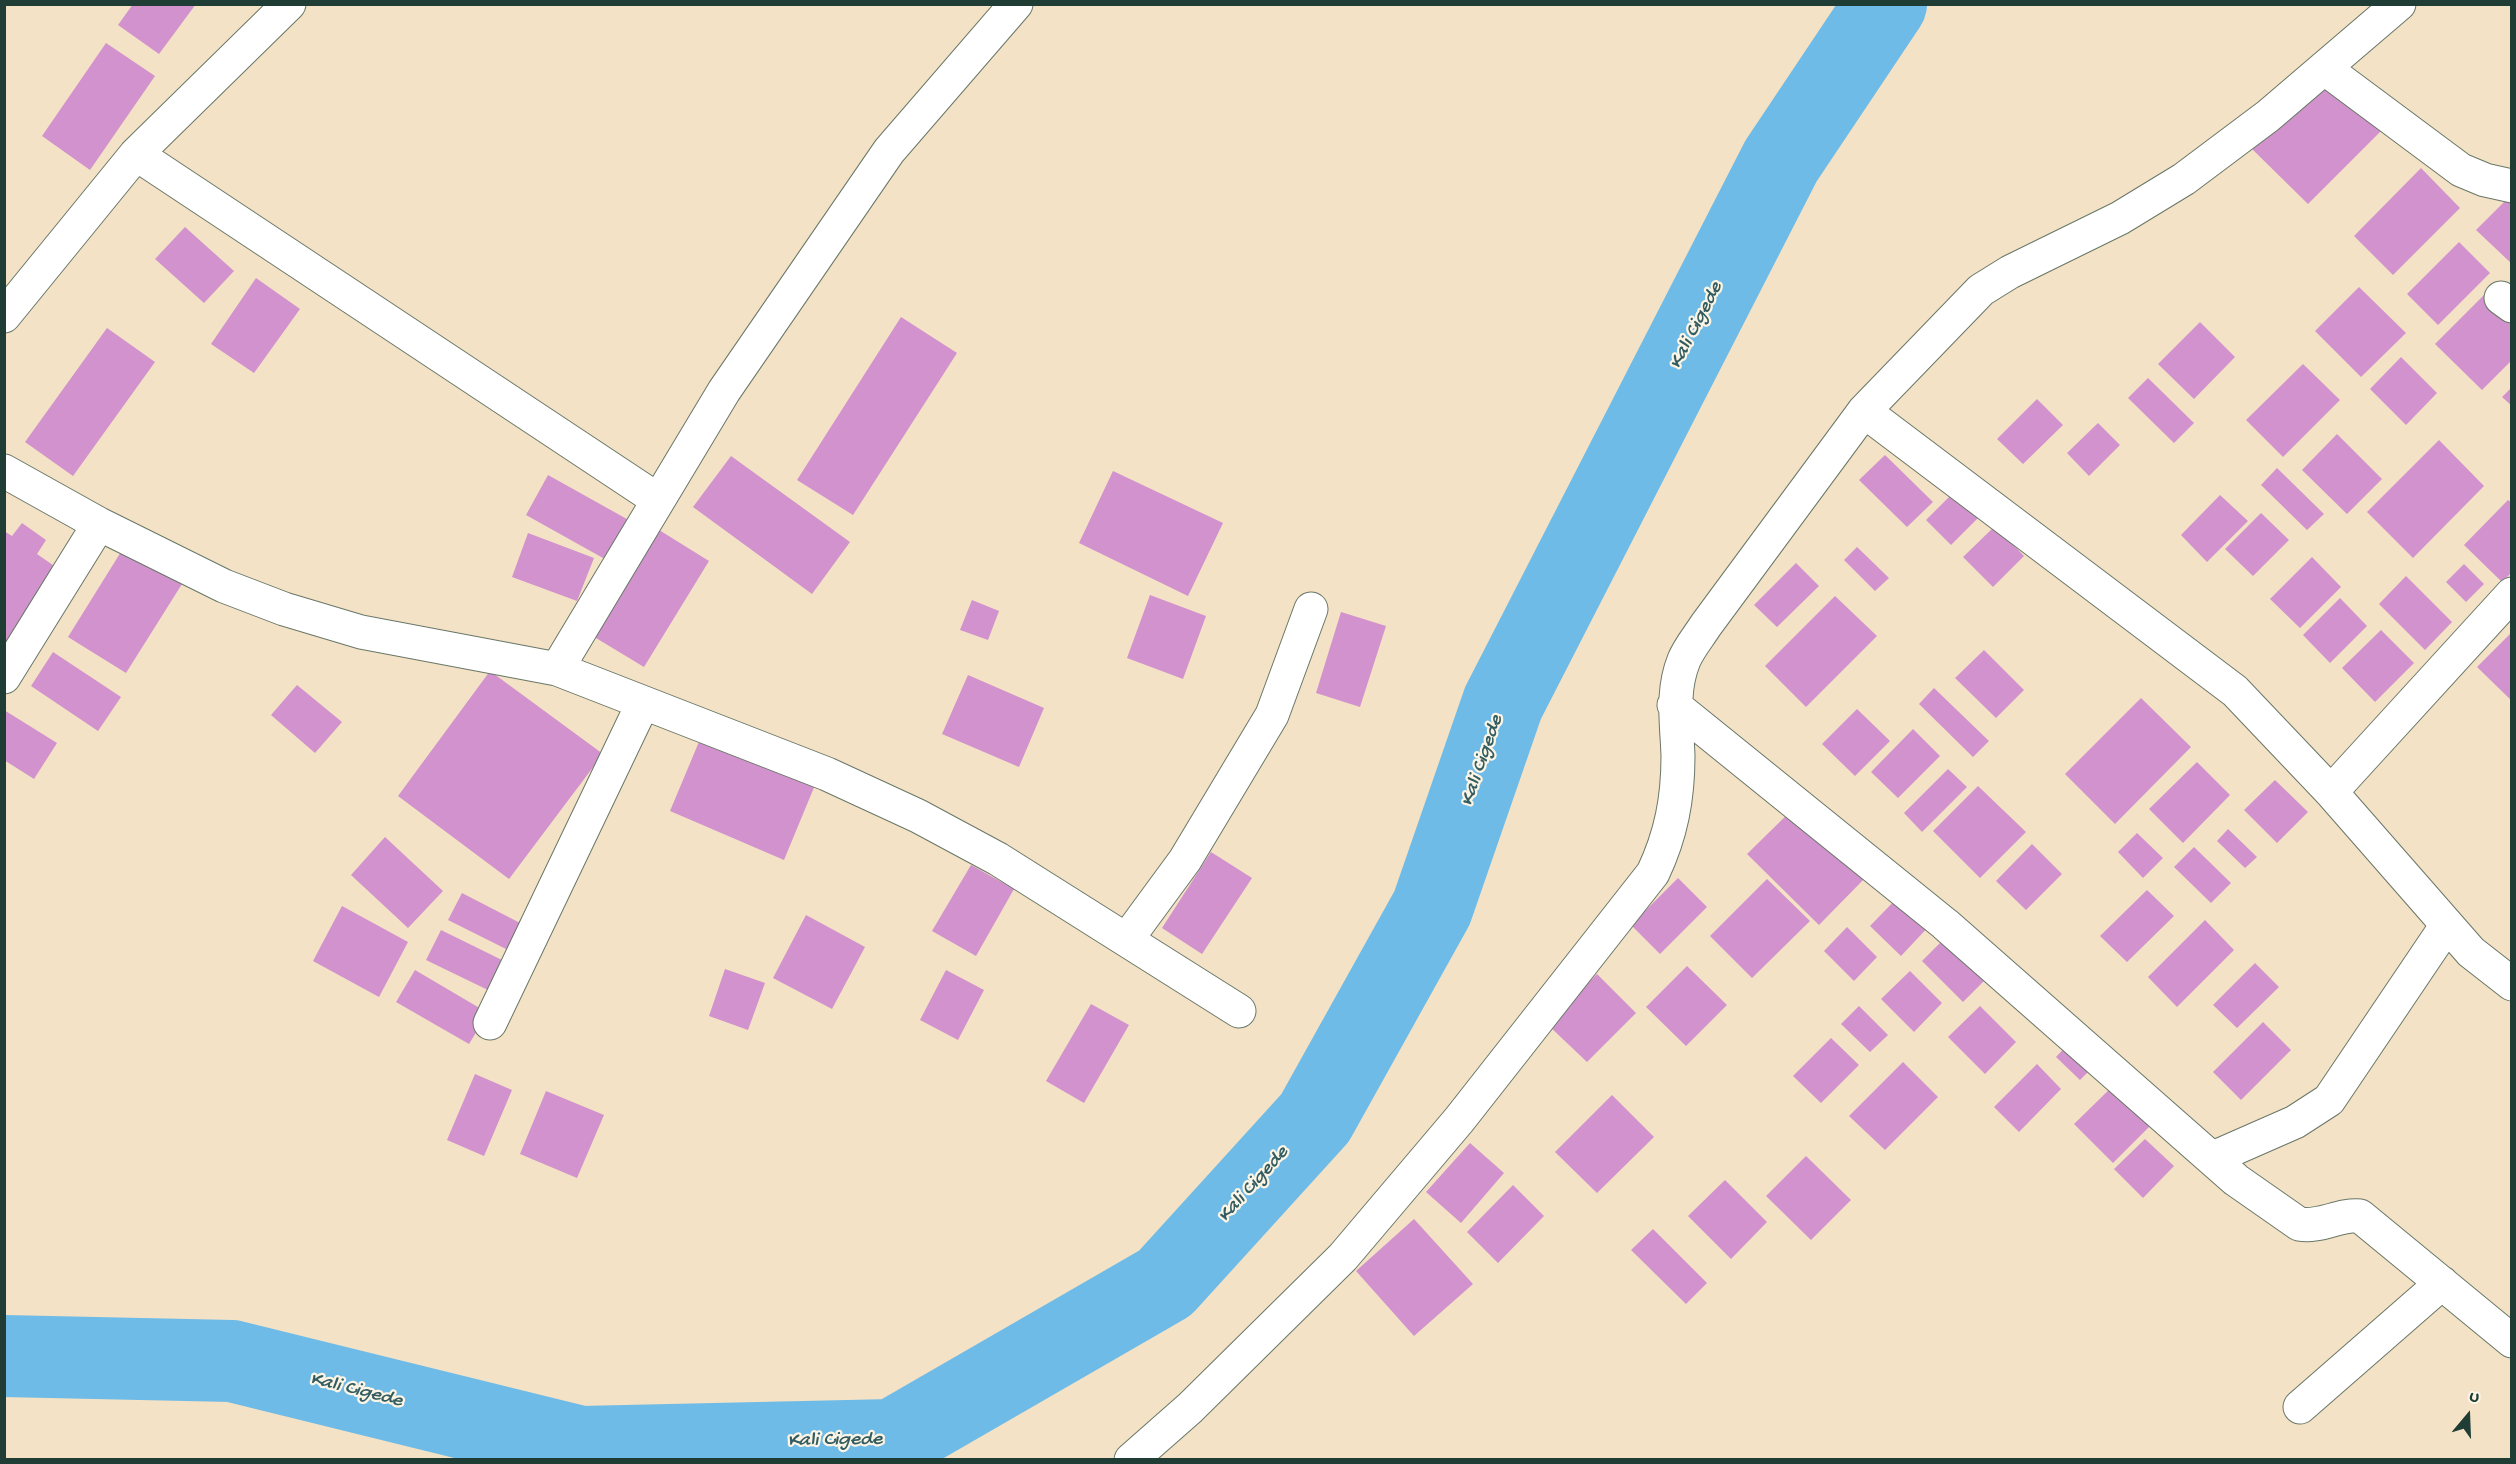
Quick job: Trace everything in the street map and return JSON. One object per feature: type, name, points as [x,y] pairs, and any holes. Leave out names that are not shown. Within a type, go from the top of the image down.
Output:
[{"type":"street","points":[[4,316],[136,154],[289,4]]},
{"type":"street","points":[[557,669],[724,391],[889,152],[1016,4]]},
{"type":"street","points":[[1131,1460],[1190,1408],[1343,1257],[1459,1120],[1653,873],[1668,840],[1675,798],[1678,757],[1674,705],[1684,660],[1706,625],[1864,411],[1981,290],[2010,272],[2120,218],[2184,179],[2268,116],[2399,4]]},
{"type":"street","points":[[2324,68],[2461,170],[2485,180],[2511,186]]},
{"type":"street","points":[[136,154],[658,500]]},
{"type":"street","points":[[1864,411],[2235,691],[2331,792],[2471,952],[2511,984]]},
{"type":"street","points":[[4,471],[99,524],[224,586],[284,609],[361,632],[557,669],[827,774],[918,816],[998,859],[1239,1011]]},
{"type":"street","points":[[4,677],[99,524]]},
{"type":"street","points":[[2331,792],[2511,594]]},
{"type":"street","points":[[1127,939],[1185,860],[1272,715],[1311,609]]},
{"type":"street","points":[[490,1023],[643,703]]},
{"type":"street","points":[[1674,705],[1946,924],[2236,1180],[2299,1224],[2308,1226],[2348,1215],[2360,1216],[2511,1341]]},
{"type":"street","points":[[2213,1158],[2295,1122],[2329,1100],[2447,925]]},
{"type":"street","points":[[2300,1407],[2442,1283]]},
{"type":"building","points":[[133,4],[196,4],[159,54],[118,25]]},
{"type":"building","points":[[106,43],[155,76],[90,170],[42,136]]},
{"type":"building","points":[[2324,75],[2381,131],[2308,204],[2251,148]]},
{"type":"building","points":[[2421,168],[2460,208],[2393,275],[2354,236]]},
{"type":"building","points":[[2510,196],[2512,197],[2512,264],[2476,230]]},
{"type":"building","points":[[185,227],[234,271],[204,303],[155,259]]},
{"type":"building","points":[[2459,242],[2490,273],[2438,325],[2407,294]]},
{"type":"building","points":[[256,278],[300,309],[254,373],[211,344]]},
{"type":"building","points":[[2359,287],[2406,333],[2361,377],[2315,331]]},
{"type":"building","points":[[2487,292],[2512,316],[2512,360],[2482,390],[2435,344]]},
{"type":"building","points":[[901,317],[957,353],[853,515],[797,480]]},
{"type":"building","points":[[2200,322],[2235,357],[2194,399],[2158,364]]},
{"type":"building","points":[[107,328],[155,362],[73,476],[25,442]]},
{"type":"building","points":[[2401,357],[2437,393],[2406,425],[2370,389]]},
{"type":"building","points":[[2303,364],[2340,400],[2283,457],[2246,420]]},
{"type":"building","points":[[2148,378],[2194,423],[2174,443],[2128,398]]},
{"type":"building","points":[[2512,387],[2512,406],[2502,397]]},
{"type":"building","points":[[2037,399],[2063,425],[2023,464],[1997,439]]},
{"type":"building","points":[[2098,423],[2120,445],[2089,476],[2067,453]]},
{"type":"building","points":[[2337,434],[2382,479],[2347,514],[2302,470]]},
{"type":"building","points":[[2439,440],[2484,486],[2413,558],[2367,512]]},
{"type":"building","points":[[1885,455],[1933,502],[1907,527],[1859,480]]},
{"type":"building","points":[[731,456],[850,542],[812,594],[693,507]]},
{"type":"building","points":[[2277,468],[2324,514],[2307,530],[2261,485]]},
{"type":"building","points":[[1113,471],[1223,523],[1188,596],[1079,543]]},
{"type":"building","points":[[548,475],[634,523],[612,563],[526,515]]},
{"type":"building","points":[[1956,490],[1981,515],[1951,545],[1926,520]]},
{"type":"building","points":[[2220,495],[2248,521],[2207,562],[2181,535]]},
{"type":"building","points":[[2508,500],[2512,503],[2512,572],[2502,582],[2464,545]]},
{"type":"building","points":[[2261,513],[2289,540],[2253,576],[2225,549]]},
{"type":"building","points":[[22,523],[46,540],[37,554],[60,570],[4,650],[4,531],[12,536]]},
{"type":"building","points":[[651,525],[709,561],[644,667],[586,632]]},
{"type":"building","points":[[1995,526],[2024,556],[1993,587],[1963,557]]},
{"type":"building","points":[[528,533],[594,558],[577,601],[512,577]]},
{"type":"building","points":[[124,547],[182,584],[126,673],[68,637]]},
{"type":"building","points":[[1857,547],[1889,578],[1875,591],[1844,560]]},
{"type":"building","points":[[2312,557],[2341,587],[2300,628],[2270,599]]},
{"type":"building","points":[[1796,563],[1819,586],[1777,627],[1754,605]]},
{"type":"building","points":[[2464,564],[2484,584],[2466,602],[2446,582]]},
{"type":"building","points":[[2406,576],[2452,622],[2425,650],[2379,604]]},
{"type":"building","points":[[1150,595],[1206,616],[1183,679],[1127,658]]},
{"type":"building","points":[[1835,596],[1877,636],[1806,707],[1765,666]]},
{"type":"building","points":[[2340,598],[2367,626],[2330,663],[2303,635]]},
{"type":"building","points":[[972,600],[999,611],[988,640],[960,630]]},
{"type":"building","points":[[1341,612],[1386,626],[1360,707],[1316,693]]},
{"type":"building","points":[[2381,630],[2414,663],[2375,702],[2342,668]]},
{"type":"building","points":[[2512,632],[2512,701],[2477,667]]},
{"type":"building","points":[[1984,650],[2024,690],[1996,718],[1955,678]]},
{"type":"building","points":[[53,652],[121,697],[98,731],[31,686]]},
{"type":"building","points":[[490,671],[603,754],[509,879],[398,796]]},
{"type":"building","points":[[968,675],[1044,708],[1019,767],[942,734]]},
{"type":"building","points":[[297,685],[342,722],[315,753],[271,715]]},
{"type":"building","points":[[1934,688],[1989,741],[1973,757],[1919,704]]},
{"type":"building","points":[[2141,698],[2191,747],[2115,824],[2065,774]]},
{"type":"building","points":[[1857,709],[1890,741],[1855,776],[1822,744]]},
{"type":"building","points":[[4,710],[57,743],[34,779],[4,760]]},
{"type":"building","points":[[1913,729],[1940,756],[1898,798],[1871,772]]},
{"type":"building","points":[[701,737],[815,785],[784,860],[670,811]]},
{"type":"building","points":[[2197,762],[2230,795],[2183,843],[2149,809]]},
{"type":"building","points":[[1948,769],[1967,787],[1922,832],[1904,813]]},
{"type":"building","points":[[2275,780],[2308,812],[2277,843],[2244,810]]},
{"type":"building","points":[[1978,786],[2026,832],[1980,878],[1933,831]]},
{"type":"building","points":[[1796,806],[1867,876],[1819,925],[1747,854]]},
{"type":"building","points":[[2228,829],[2257,857],[2245,868],[2217,841]]},
{"type":"building","points":[[2137,833],[2163,858],[2143,878],[2118,852]]},
{"type":"building","points":[[385,837],[443,891],[408,928],[351,875]]},
{"type":"building","points":[[2032,844],[2062,874],[2026,910],[1996,881]]},
{"type":"building","points":[[2194,847],[2231,883],[2211,903],[2174,867]]},
{"type":"building","points":[[1211,852],[1252,878],[1202,954],[1162,928]]},
{"type":"building","points":[[971,865],[1014,889],[976,956],[932,931]]},
{"type":"building","points":[[1678,878],[1707,907],[1660,954],[1631,925]]},
{"type":"building","points":[[1767,879],[1810,921],[1752,978],[1710,936]]},
{"type":"building","points":[[2147,890],[2174,916],[2127,962],[2100,936]]},
{"type":"building","points":[[462,893],[522,924],[508,950],[448,920]]},
{"type":"building","points":[[1902,893],[1932,923],[1901,956],[1870,926]]},
{"type":"building","points":[[342,906],[408,942],[379,997],[313,961]]},
{"type":"building","points":[[806,915],[865,947],[832,1009],[773,978]]},
{"type":"building","points":[[2205,920],[2234,950],[2177,1007],[2148,977]]},
{"type":"building","points":[[1847,927],[1877,957],[1854,981],[1824,951]]},
{"type":"building","points":[[441,930],[504,961],[490,991],[426,960]]},
{"type":"building","points":[[1948,935],[1989,976],[1963,1002],[1922,961]]},
{"type":"building","points":[[2255,963],[2279,987],[2237,1028],[2213,1005]]},
{"type":"building","points":[[1687,966],[1727,1005],[1686,1046],[1646,1007]]},
{"type":"building","points":[[725,969],[765,983],[748,1030],[709,1016]]},
{"type":"building","points":[[415,970],[488,1013],[469,1044],[396,1002]]},
{"type":"building","points":[[946,970],[984,990],[958,1040],[920,1020]]},
{"type":"building","points":[[1910,971],[1942,1003],[1914,1032],[1881,999]]},
{"type":"building","points":[[1597,974],[1636,1013],[1587,1062],[1547,1024]]},
{"type":"building","points":[[1091,1004],[1129,1025],[1084,1103],[1046,1081]]},
{"type":"building","points":[[1859,1006],[1888,1035],[1870,1052],[1841,1024]]},
{"type":"building","points":[[1980,1006],[2016,1042],[1985,1074],[1948,1037]]},
{"type":"building","points":[[2263,1022],[2291,1050],[2241,1100],[2213,1072]]},
{"type":"building","points":[[1831,1038],[1859,1065],[1821,1103],[1793,1076]]},
{"type":"building","points":[[2073,1039],[2097,1063],[2080,1080],[2056,1057]]},
{"type":"building","points":[[1903,1062],[1938,1097],[1885,1150],[1849,1116]]},
{"type":"building","points":[[2037,1064],[2061,1089],[2019,1132],[1994,1107]]},
{"type":"building","points":[[475,1074],[512,1090],[484,1156],[447,1140]]},
{"type":"building","points":[[2115,1084],[2154,1122],[2113,1163],[2074,1124]]},
{"type":"building","points":[[546,1091],[604,1115],[577,1178],[520,1154]]},
{"type":"building","points":[[1612,1095],[1654,1137],[1597,1193],[1555,1152]]},
{"type":"building","points":[[2145,1139],[2174,1166],[2143,1198],[2114,1169]]},
{"type":"building","points":[[1470,1143],[1504,1173],[1461,1223],[1426,1192]]},
{"type":"building","points":[[1806,1156],[1851,1200],[1811,1240],[1766,1196]]},
{"type":"building","points":[[1725,1180],[1767,1222],[1731,1259],[1688,1216]]},
{"type":"building","points":[[1513,1185],[1544,1216],[1498,1263],[1467,1232]]},
{"type":"building","points":[[1414,1219],[1473,1284],[1414,1336],[1356,1271]]},
{"type":"building","points":[[1653,1229],[1707,1283],[1686,1304],[1631,1250]]},
{"type":"waterway","name":"Kali Cigede","points":[[4,1356],[232,1361],[581,1447],[893,1440],[1165,1283],[1315,1118],[1432,908],[1503,703],[1781,161],[1886,4]]}]
